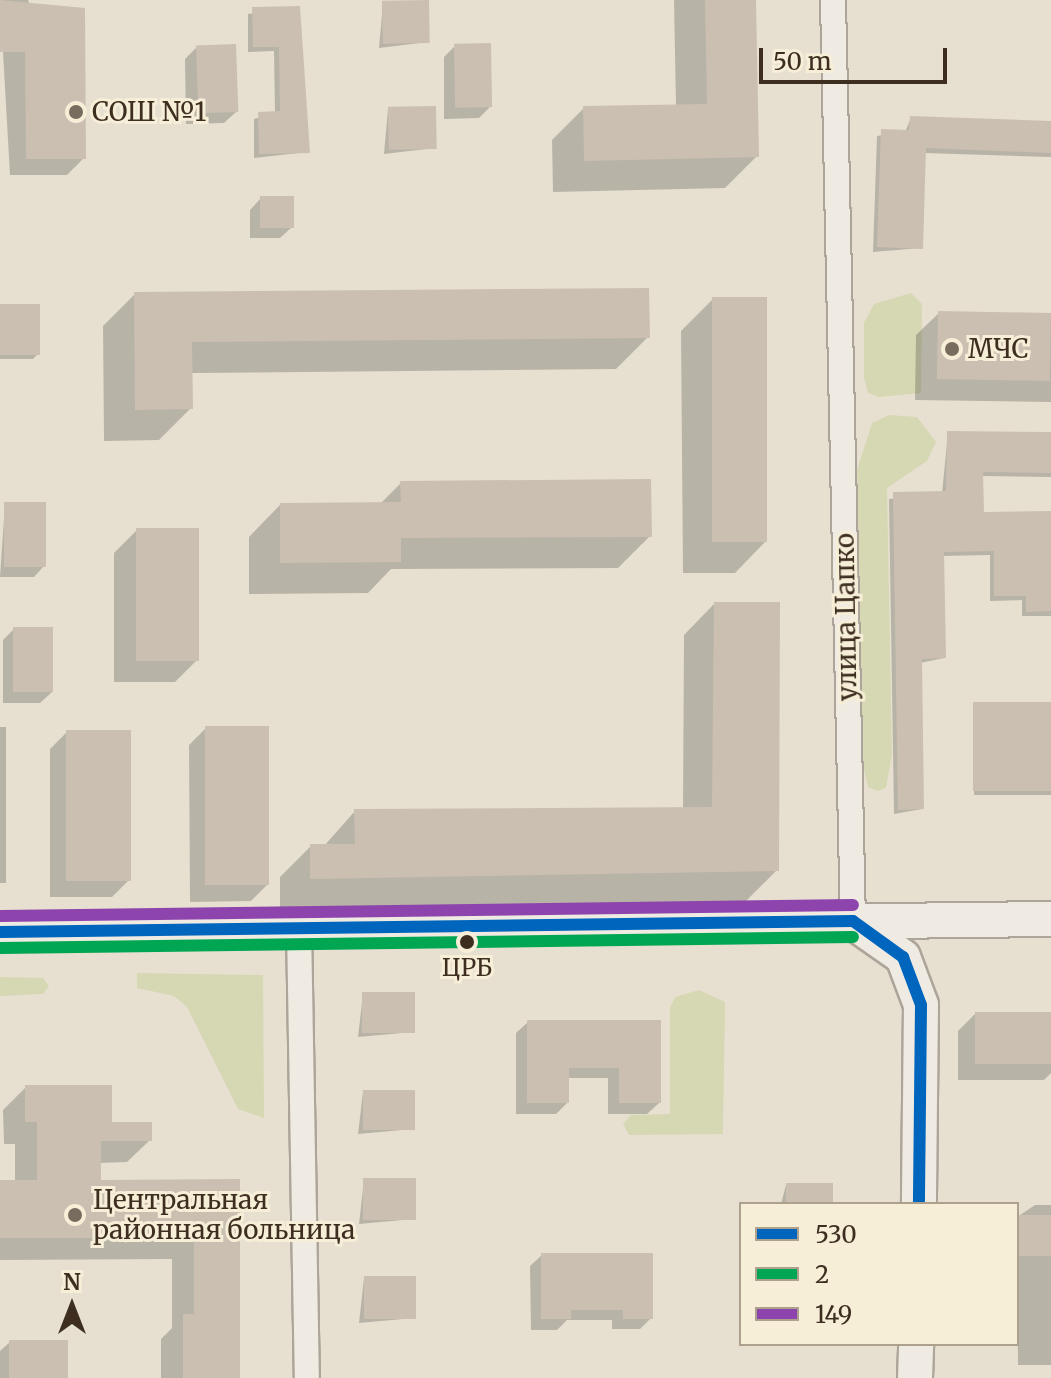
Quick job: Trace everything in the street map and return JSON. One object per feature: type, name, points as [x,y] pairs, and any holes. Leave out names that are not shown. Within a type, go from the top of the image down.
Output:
[{"type":"street","name":"улица Цапко","points":[[833,0],[853,921]]},
{"type":"street","points":[[0,932],[1051,919]]},
{"type":"street","points":[[919,1202],[921,1005],[926,952],[969,920]]},
{"type":"street","points":[[853,921],[903,957],[921,1005]]},
{"type":"street","points":[[299,928],[307,1378]]},
{"type":"street","points":[[915,1378],[916,1346]]},
{"type":"green space","points":[[911,293],[922,304],[921,393],[879,397],[868,393],[864,378],[864,323],[874,304]]},
{"type":"green space","points":[[889,415],[917,417],[936,442],[927,461],[887,488],[892,755],[886,788],[878,791],[868,787],[863,765],[857,470],[872,423]]},
{"type":"green space","points":[[137,973],[263,975],[264,1118],[238,1109],[187,1007],[174,996],[137,988]]},
{"type":"green space","points":[[0,977],[43,978],[49,986],[43,994],[0,996]]},
{"type":"green space","points":[[699,990],[725,1002],[723,1134],[629,1135],[623,1124],[631,1115],[670,1114],[670,1008],[675,997]]},
{"type":"building","points":[[0,0],[85,8],[86,159],[26,159],[25,52],[0,52]]},
{"type":"building","points":[[429,0],[430,43],[383,44],[382,1]]},
{"type":"building","points":[[705,0],[756,0],[759,157],[584,161],[583,106],[707,104]]},
{"type":"building","points":[[300,6],[310,153],[259,154],[258,112],[280,111],[279,47],[253,47],[252,7]]},
{"type":"building","points":[[491,43],[492,107],[455,108],[454,44]]},
{"type":"building","points":[[236,44],[238,112],[198,113],[196,45]]},
{"type":"building","points":[[436,106],[437,149],[389,150],[388,107]]},
{"type":"building","points":[[910,116],[1051,121],[1051,153],[926,148],[923,249],[877,247],[881,129],[909,130]]},
{"type":"building","points":[[260,196],[294,196],[294,228],[260,228]]},
{"type":"building","points":[[649,288],[650,338],[192,342],[193,409],[135,410],[134,292]]},
{"type":"building","points":[[712,297],[767,297],[767,542],[712,542]]},
{"type":"building","points":[[0,304],[40,304],[40,355],[0,355]]},
{"type":"building","points":[[938,311],[1051,313],[1050,381],[937,379]]},
{"type":"building","points":[[947,431],[1051,432],[1051,473],[983,472],[984,512],[1051,511],[1051,611],[1026,612],[1026,596],[994,596],[994,551],[944,552],[946,658],[922,659],[924,809],[898,810],[893,492],[946,491]]},
{"type":"building","points":[[651,479],[652,537],[401,538],[401,562],[280,563],[280,503],[401,502],[400,481]]},
{"type":"building","points":[[4,502],[46,502],[46,567],[4,567]]},
{"type":"building","points":[[136,528],[199,528],[199,661],[136,661]]},
{"type":"building","points":[[714,602],[780,602],[779,871],[310,879],[310,844],[355,844],[354,809],[712,807]]},
{"type":"building","points":[[13,627],[53,627],[53,692],[13,692]]},
{"type":"building","points":[[973,702],[1051,702],[1051,791],[973,791]]},
{"type":"building","points":[[205,726],[269,726],[269,885],[205,885]]},
{"type":"building","points":[[66,730],[131,730],[131,881],[66,881]]},
{"type":"building","points":[[362,992],[415,992],[415,1033],[362,1033]]},
{"type":"building","points":[[975,1012],[1051,1012],[1051,1064],[975,1064]]},
{"type":"building","points":[[527,1020],[661,1020],[661,1103],[619,1103],[619,1068],[569,1068],[569,1103],[527,1103]]},
{"type":"building","points":[[25,1085],[112,1085],[112,1122],[152,1122],[152,1141],[101,1141],[101,1180],[240,1179],[240,1378],[183,1378],[183,1314],[194,1314],[194,1238],[0,1238],[0,1180],[37,1180],[37,1122],[25,1122]]},
{"type":"building","points":[[363,1090],[415,1090],[415,1130],[363,1130]]},
{"type":"building","points":[[363,1178],[416,1178],[416,1220],[363,1220]]},
{"type":"building","points":[[786,1183],[833,1183],[833,1202],[786,1202]]},
{"type":"building","points":[[1019,1215],[1051,1215],[1051,1256],[1019,1256]]},
{"type":"building","points":[[541,1253],[653,1253],[653,1319],[623,1319],[623,1310],[571,1310],[571,1319],[541,1319]]},
{"type":"building","points":[[364,1276],[416,1276],[416,1319],[364,1319]]},
{"type":"building","points":[[9,1340],[68,1340],[68,1378],[9,1378]]},
{"type":"transit line","name":"149","points":[[0,916],[853,905]]},
{"type":"transit line","name":"530","points":[[853,921],[903,957],[921,1005],[919,1202]]},
{"type":"transit line","name":"530","points":[[0,932],[853,921]]},
{"type":"transit line","name":"2","points":[[0,948],[853,937]]},
{"type":"place","name":"СОШ №1","points":[[76,112]]},
{"type":"place","name":"МЧС","points":[[952,349]]},
{"type":"place","name":"ЦРБ","points":[[467,942]]},
{"type":"place","name":"Центральная районная больница","points":[[75,1215]]}]
